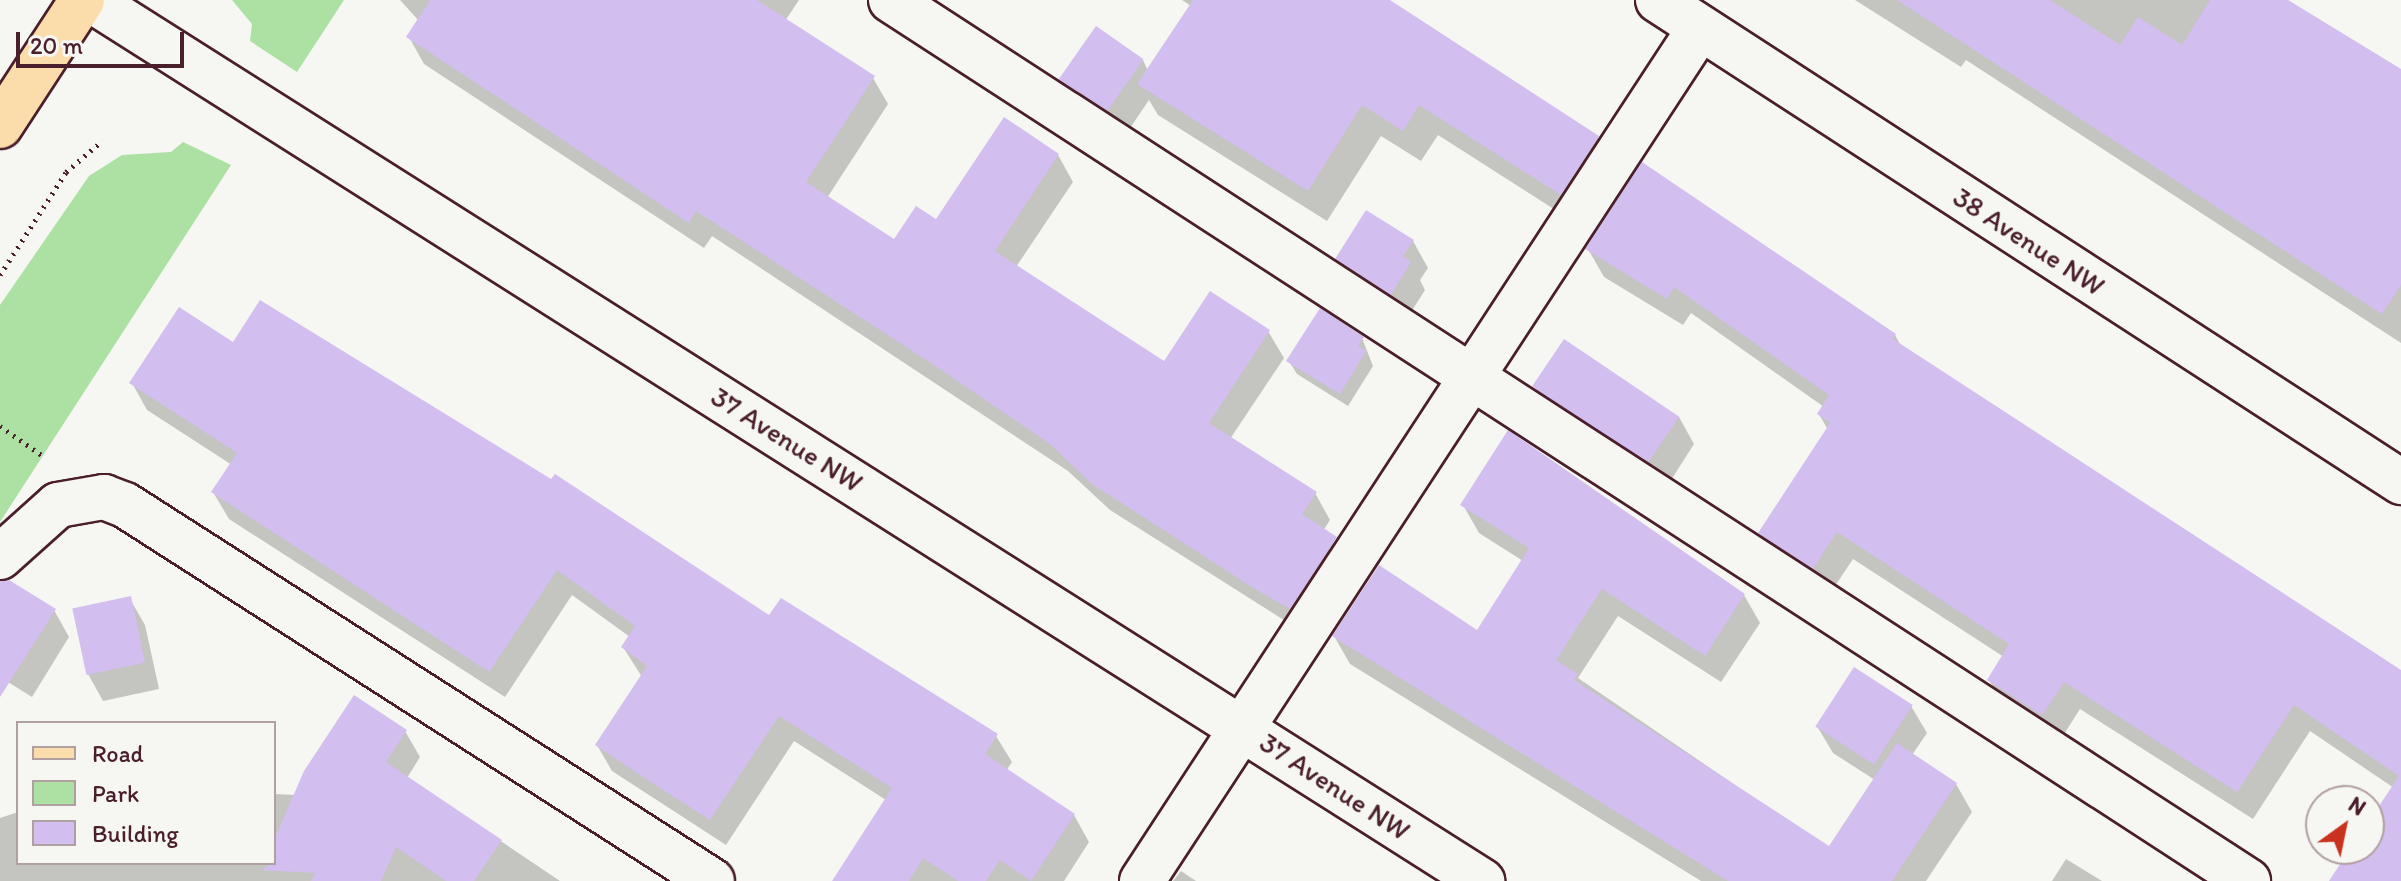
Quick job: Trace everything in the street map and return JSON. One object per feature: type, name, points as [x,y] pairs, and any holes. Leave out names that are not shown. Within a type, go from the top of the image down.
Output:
[{"type":"main road","points":[[0,126],[82,0]]},
{"type":"street","name":"37 Avenue NW","points":[[91,0],[1243,726],[1482,881]]},
{"type":"street","points":[[891,0],[2248,881]]},
{"type":"street","name":"38 Avenue NW","points":[[1658,0],[2401,482]]},
{"type":"street","points":[[1142,881],[1700,28]]},
{"type":"street","points":[[0,557],[58,505],[104,497],[125,505],[712,881]]},
{"type":"path","points":[[0,275],[66,172],[102,141]]},
{"type":"green space","points":[[232,0],[344,0],[297,72],[250,41],[252,24]]},
{"type":"green space","points":[[183,142],[231,165],[0,522],[0,305],[89,176],[122,155],[171,152]]},
{"type":"building","points":[[430,0],[757,0],[875,76],[806,182],[894,239],[916,206],[936,219],[1004,117],[1059,154],[995,251],[1164,361],[1210,291],[1270,330],[1209,423],[1317,492],[1302,514],[1337,537],[1290,609],[1255,589],[1092,484],[1050,444],[934,365],[696,211],[689,223],[406,37]]},
{"type":"building","points":[[1193,0],[1390,0],[1599,136],[1561,195],[1419,105],[1403,131],[1362,105],[1308,191],[1137,84]]},
{"type":"building","points":[[1897,0],[2050,0],[2120,45],[2138,17],[2182,45],[2210,0],[2288,0],[2401,69],[2401,285],[2382,314]]},
{"type":"building","points":[[1096,26],[1144,59],[1106,113],[1059,79]]},
{"type":"building","points":[[1642,162],[1896,334],[1893,339],[2401,670],[2401,881],[2329,881],[2340,865],[2385,865],[2385,797],[2399,776],[2294,705],[2237,792],[2064,682],[2042,715],[1987,680],[2009,644],[1837,532],[1813,569],[1758,533],[1830,423],[1817,414],[1829,395],[1674,287],[1667,299],[1585,249]]},
{"type":"building","points":[[1366,210],[1414,240],[1403,256],[1411,262],[1391,295],[1335,259]]},
{"type":"building","points":[[260,300],[551,479],[555,474],[769,615],[781,598],[998,734],[985,754],[1075,814],[1031,881],[1000,860],[986,881],[958,881],[923,858],[909,881],[832,881],[892,788],[779,716],[710,820],[649,781],[595,745],[647,666],[621,647],[635,626],[557,570],[489,672],[211,492],[237,453],[129,383],[179,307],[233,342]]},
{"type":"building","points":[[1320,308],[1364,337],[1358,346],[1366,351],[1340,394],[1286,361]]},
{"type":"building","points":[[1564,339],[1679,417],[1647,464],[1532,386]]},
{"type":"building","points":[[1508,430],[1745,594],[1705,656],[1602,589],[1556,660],[1578,674],[1574,680],[1829,846],[1897,743],[1957,783],[1892,881],[1728,881],[1332,636],[1379,565],[1477,630],[1529,548],[1460,505]]},
{"type":"building","points":[[9,580],[56,609],[0,697],[0,581]]},
{"type":"building","points":[[131,596],[145,663],[86,675],[72,608]]},
{"type":"building","points":[[1854,667],[1913,705],[1874,765],[1815,727]]},
{"type":"building","points":[[354,695],[407,730],[386,762],[502,840],[474,881],[446,881],[396,847],[381,881],[311,881],[315,873],[261,870],[276,865],[276,835],[304,771]]}]
